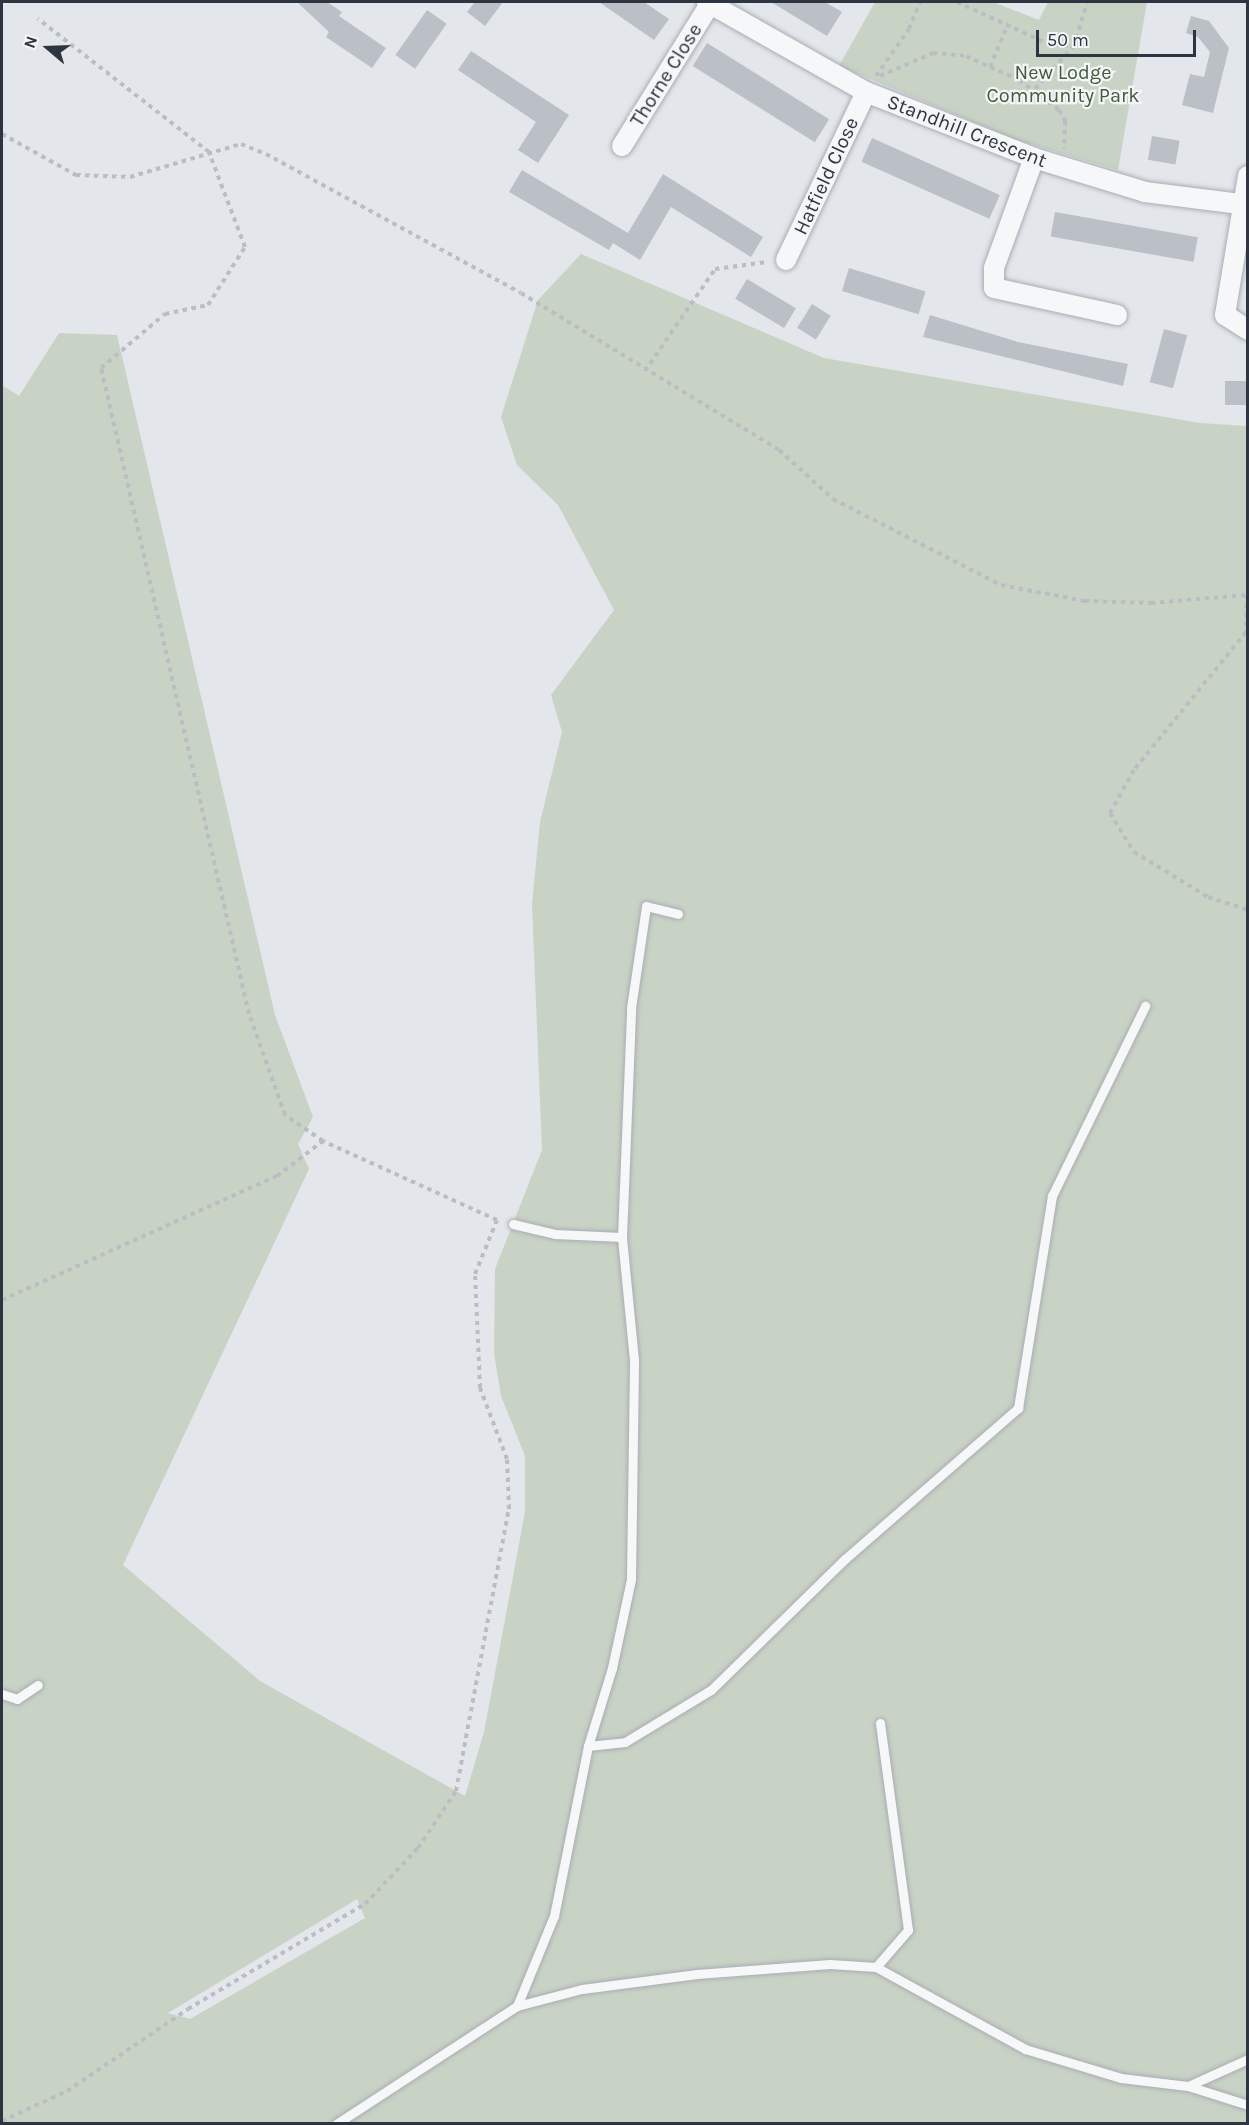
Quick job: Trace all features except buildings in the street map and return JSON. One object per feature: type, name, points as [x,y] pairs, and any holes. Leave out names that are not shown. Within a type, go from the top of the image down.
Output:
[{"type":"street","name":"Standhill Crescent","points":[[709,3],[866,92],[1034,159],[1145,192],[1245,205]]},
{"type":"street","name":"Thorne Close","points":[[622,146],[709,3]]},
{"type":"street","name":"Hatfield Close","points":[[786,260],[866,92]]},
{"type":"street","points":[[1034,159],[994,268],[994,288],[1117,315]]},
{"type":"street","points":[[1248,176],[1225,315],[1248,330]]},
{"type":"lane","points":[[517,2006],[554,1916],[588,1746],[612,1668],[631,1579],[634,1360],[622,1237],[631,1008],[646,906],[678,914]]},
{"type":"lane","points":[[588,1746],[625,1742],[711,1690],[845,1559],[1018,1408],[1052,1196],[1145,1006]]},
{"type":"lane","points":[[513,1224],[555,1234],[622,1237]]},
{"type":"lane","points":[[2,1694],[17,1699],[38,1684]]},
{"type":"lane","points":[[876,1967],[908,1930],[880,1723]]},
{"type":"lane","points":[[336,2124],[517,2006],[582,1989],[698,1974],[830,1964],[876,1967],[1025,2049],[1121,2078],[1188,2086],[1248,2105]]},
{"type":"lane","points":[[1188,2086],[1248,2059]]},
{"type":"path","points":[[920,2],[909,29],[872,82],[896,65],[933,53],[966,56],[1035,89],[1065,122],[1067,137],[1058,166]]},
{"type":"path","points":[[957,2],[1046,43],[1074,47]]},
{"type":"path","points":[[1035,89],[1074,47],[1087,2]]},
{"type":"path","points":[[2,2121],[67,2091],[188,2009],[365,1904],[418,1848],[456,1791],[509,1509],[507,1459],[480,1388],[476,1274],[497,1221],[323,1141],[285,1116],[249,1014],[101,368],[165,314],[208,305],[245,247],[209,152],[38,19]]},
{"type":"path","points":[[990,67],[1008,24]]},
{"type":"path","points":[[2,134],[76,175],[130,177],[242,144],[267,154],[521,293],[645,371],[779,450],[833,499],[1001,585],[1085,601],[1151,603],[1247,595],[1246,632],[1134,770],[1110,813],[1134,852],[1208,897],[1248,910]]},
{"type":"path","points":[[645,371],[715,269],[786,260]]},
{"type":"path","points":[[2,1300],[277,1176],[323,1141]]},
{"type":"green space","name":"New Lodge Community Park","points":[[875,2],[993,2],[1039,20],[1048,2],[1147,2],[1118,170],[1017,140],[839,66]]},
{"type":"green space","points":[[581,254],[824,358],[1200,423],[1247,426],[1247,2123],[2,2123],[2,385],[19,396],[59,333],[117,335],[275,1015],[313,1117],[298,1144],[309,1169],[123,1565],[260,1681],[465,1796],[484,1732],[525,1512],[525,1456],[501,1396],[494,1353],[495,1269],[542,1150],[532,904],[540,822],[562,732],[551,695],[614,610],[558,505],[517,465],[501,417],[538,300]],"holes":[[[357,1899],[365,1918],[190,2019],[168,2013]]]}]
